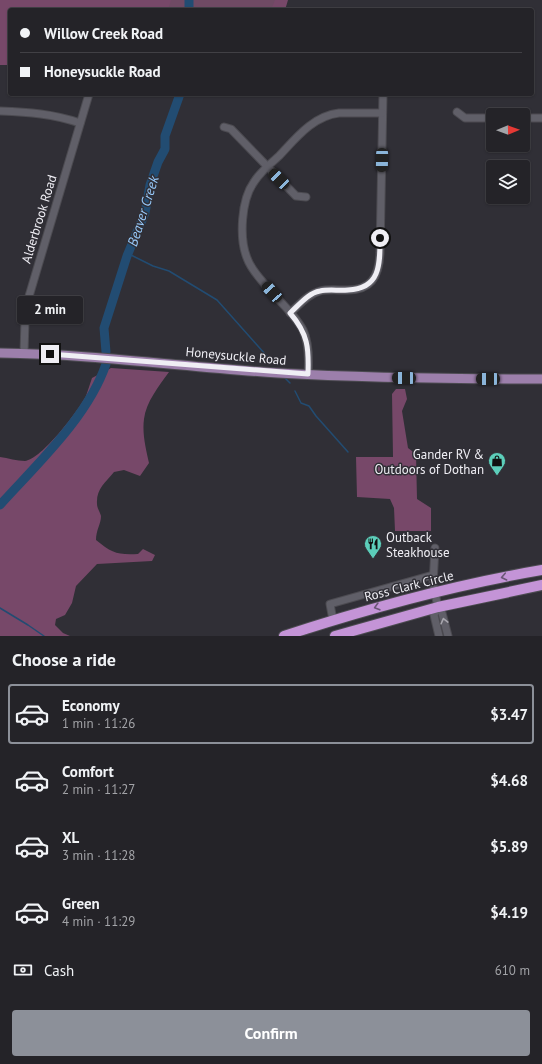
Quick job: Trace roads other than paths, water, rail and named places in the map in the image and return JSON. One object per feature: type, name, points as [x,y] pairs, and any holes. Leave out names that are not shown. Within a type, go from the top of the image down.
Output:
[{"type":"highway","name":"Ross Clark Circle","points":[[284,636],[333,620],[434,592],[542,570]]},
{"type":"highway","name":"Ross Clark Circle","points":[[335,636],[438,607],[542,585]]},
{"type":"main road","name":"Honeysuckle Road","points":[[0,352],[84,356],[204,367],[308,374],[397,378],[542,379]]},
{"type":"street","name":"Alderbrook Road","points":[[24,353],[27,302],[89,96]]},
{"type":"street","points":[[290,313],[314,292],[326,290],[353,290],[364,287],[370,283],[378,271],[380,253],[383,96]]},
{"type":"street","points":[[0,111],[51,115],[80,123]]},
{"type":"street","points":[[457,112],[465,118],[486,118]]},
{"type":"street","points":[[308,374],[309,358],[305,335],[298,323],[254,270],[247,259],[243,240],[244,212],[250,190],[254,182],[306,129],[325,116],[339,113],[382,113]]},
{"type":"street","points":[[530,118],[542,118]]},
{"type":"street","points":[[224,127],[231,129],[296,196],[306,197]]},
{"type":"street","points":[[435,548],[433,575],[434,592],[438,607],[442,613],[448,636]]},
{"type":"street","points":[[333,620],[330,604],[433,575]]},
{"type":"street","points":[[438,607],[434,615],[439,636]]},
{"type":"waterway","name":"Beaver Creek","points":[[189,0],[189,8]]},
{"type":"waterway","name":"Beaver Creek","points":[[106,352],[104,328],[127,256],[145,213],[150,185],[158,162],[165,149],[165,136],[179,96]]},
{"type":"waterway","points":[[129,254],[153,266],[169,271],[217,300],[274,364]]},
{"type":"waterway","name":"Beaver Creek","points":[[0,505],[60,439],[74,421],[98,384],[106,364]]},
{"type":"waterway","points":[[285,378],[290,383]]},
{"type":"waterway","points":[[295,391],[301,403],[309,406],[348,452]]},
{"type":"waterway","points":[[0,608],[44,636]]},
{"type":"place","name":"Gander RV & Outdoors of Dothan","points":[[497,476]]},
{"type":"place","name":"Outback Steakhouse","points":[[373,559]]}]
